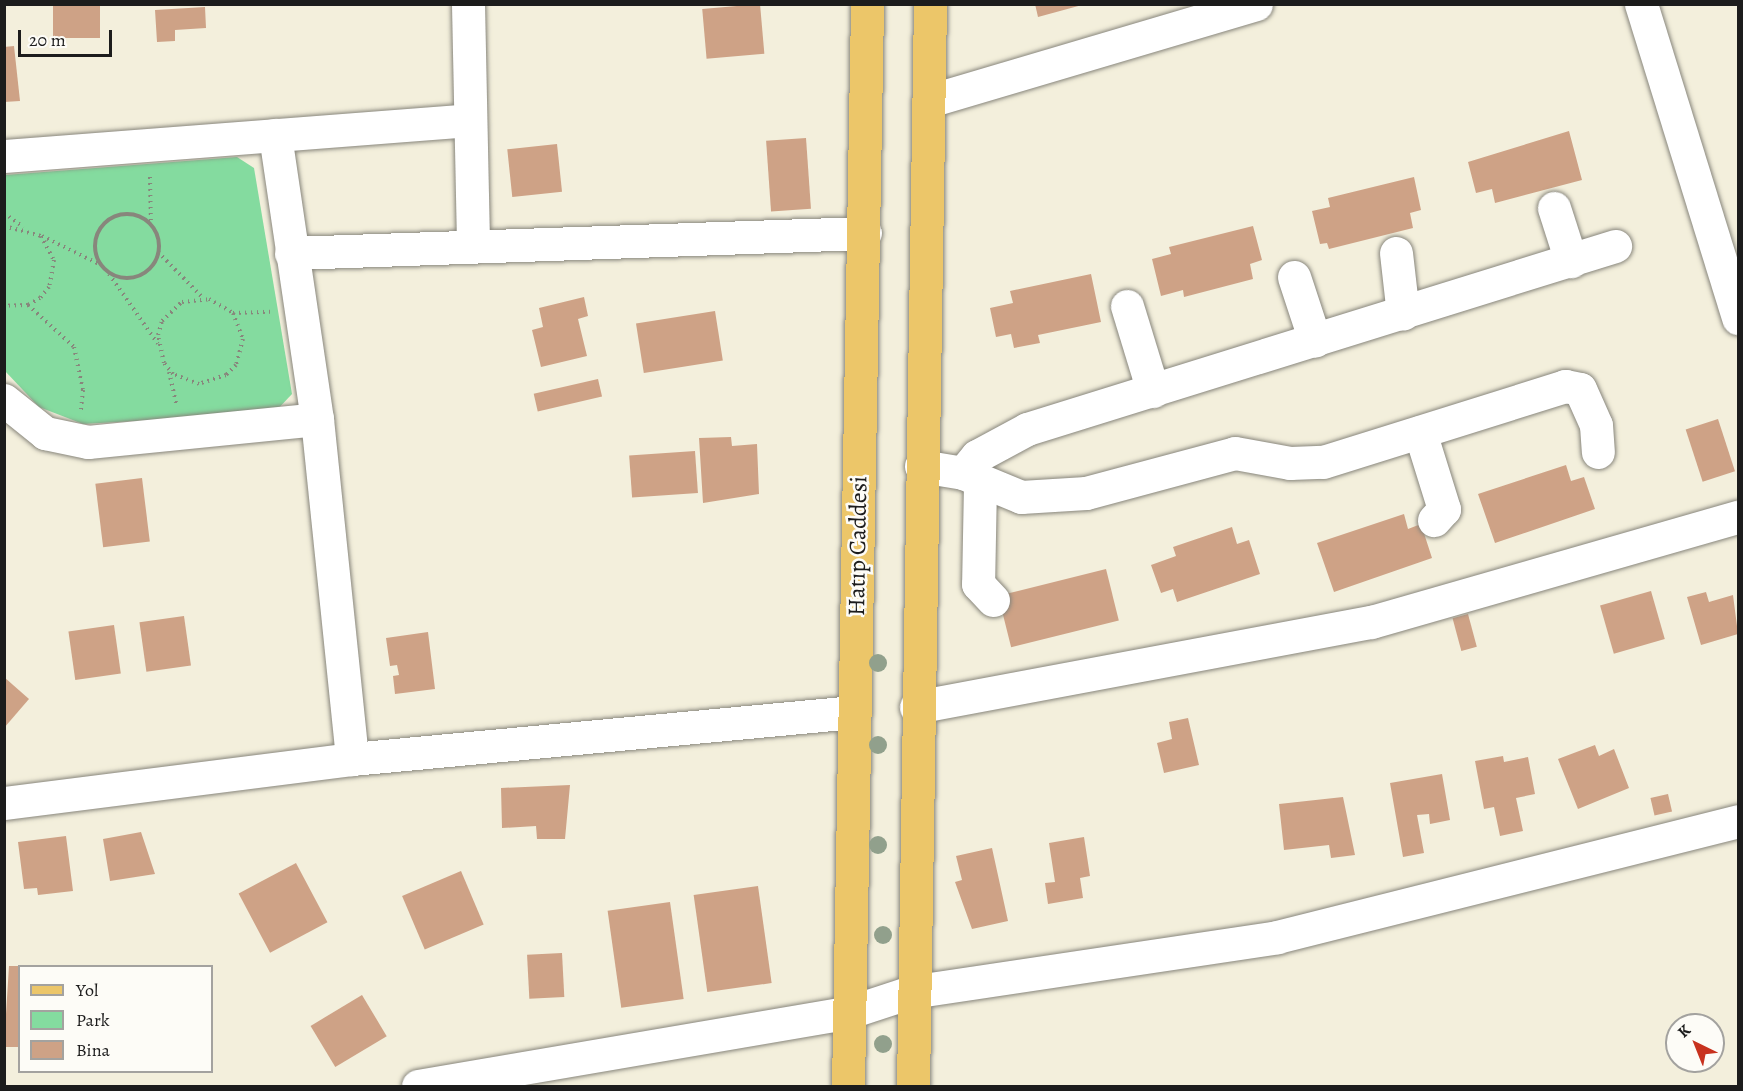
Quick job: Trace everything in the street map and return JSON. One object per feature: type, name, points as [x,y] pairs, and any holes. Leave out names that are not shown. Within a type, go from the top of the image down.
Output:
[{"type":"main road","name":"Hatıp Caddesi","points":[[848,1086],[847,1012],[865,233],[867,4]]},
{"type":"main road","points":[[913,1086],[911,992],[930,4]]},
{"type":"street","points":[[468,4],[473,246]]},
{"type":"street","points":[[929,101],[1256,4]]},
{"type":"street","points":[[1641,4],[1732,273],[1738,318]]},
{"type":"street","points":[[4,156],[470,120]]},
{"type":"street","points":[[275,135],[317,419],[352,759]]},
{"type":"street","points":[[1554,208],[1571,261]]},
{"type":"street","points":[[291,253],[865,233]]},
{"type":"street","points":[[993,600],[978,584],[971,479],[977,456],[1027,429],[1403,314],[1615,246]]},
{"type":"street","points":[[1396,253],[1403,314]]},
{"type":"street","points":[[1293,277],[1315,341]]},
{"type":"street","points":[[1127,306],[1153,391]]},
{"type":"street","points":[[921,466],[971,479],[1021,497],[1086,493],[1235,453],[1290,463],[1323,462],[1565,386],[1580,389],[1596,424],[1598,452]]},
{"type":"street","points":[[4,400],[45,433],[77,440],[317,419]]},
{"type":"street","points":[[1420,432],[1444,509],[1434,520]]},
{"type":"street","points":[[916,707],[1371,622],[1738,517]]},
{"type":"street","points":[[4,802],[352,759],[854,712]]},
{"type":"street","points":[[418,1086],[847,1012],[911,992],[1277,936],[1738,821]]},
{"type":"path","points":[[4,226],[29,231],[70,245],[102,266],[158,345],[164,363],[185,381],[213,381],[236,365],[243,339],[240,325],[222,304],[203,299],[158,251],[151,225],[154,144]]},
{"type":"path","points":[[4,213],[29,231]]},
{"type":"path","points":[[102,266],[95,242],[104,223],[122,214],[151,225]]},
{"type":"path","points":[[4,306],[28,305],[49,287],[54,274],[50,247],[41,236]]},
{"type":"path","points":[[106,270],[136,276],[153,264],[158,251]]},
{"type":"path","points":[[158,345],[170,310],[203,299]]},
{"type":"path","points":[[28,305],[74,347],[83,390],[77,440]]},
{"type":"green space","points":[[237,157],[254,168],[292,394],[274,413],[83,424],[39,407],[5,371],[5,175]]},
{"type":"building","points":[[53,4],[100,4],[100,38],[53,38]]},
{"type":"building","points":[[760,4],[764,54],[707,59],[702,9]]},
{"type":"building","points":[[1035,4],[1082,4],[1082,5],[1038,17]]},
{"type":"building","points":[[205,7],[206,28],[175,30],[175,41],[157,42],[155,10]]},
{"type":"building","points":[[14,46],[20,101],[4,102],[4,47]]},
{"type":"building","points":[[1569,131],[1582,180],[1495,203],[1492,189],[1476,193],[1468,162]]},
{"type":"building","points":[[806,138],[811,209],[771,212],[766,141]]},
{"type":"building","points":[[557,144],[562,192],[512,197],[507,149]]},
{"type":"building","points":[[1414,177],[1421,210],[1410,213],[1413,228],[1329,249],[1327,243],[1320,244],[1312,211],[1330,207],[1328,198]]},
{"type":"building","points":[[1253,226],[1262,260],[1250,264],[1253,279],[1184,297],[1183,290],[1161,296],[1152,259],[1171,254],[1169,247]]},
{"type":"building","points":[[1091,274],[1101,322],[1038,335],[1040,343],[1014,348],[1011,334],[996,337],[990,308],[1013,303],[1010,291]]},
{"type":"building","points":[[584,297],[588,316],[578,319],[587,356],[541,367],[532,330],[543,327],[539,308]]},
{"type":"building","points":[[715,311],[723,360],[644,373],[636,324]]},
{"type":"building","points":[[598,379],[602,397],[538,411],[534,394]]},
{"type":"building","points":[[1718,419],[1735,471],[1703,482],[1686,430]]},
{"type":"building","points":[[731,437],[732,446],[757,444],[759,494],[703,503],[699,438]]},
{"type":"building","points":[[695,451],[698,493],[632,498],[629,456]]},
{"type":"building","points":[[1566,465],[1571,481],[1584,477],[1595,509],[1495,543],[1478,494]]},
{"type":"building","points":[[142,478],[150,542],[103,547],[95,484]]},
{"type":"building","points":[[1404,514],[1408,529],[1421,524],[1432,558],[1334,592],[1317,543]]},
{"type":"building","points":[[1232,527],[1237,544],[1249,540],[1260,574],[1177,602],[1173,589],[1161,593],[1151,565],[1176,556],[1173,547]]},
{"type":"building","points":[[1106,569],[1119,620],[1011,647],[998,596]]},
{"type":"building","points":[[1651,591],[1665,639],[1614,654],[1600,606]]},
{"type":"building","points":[[1706,592],[1709,602],[1733,595],[1738,634],[1701,645],[1687,597]]},
{"type":"building","points":[[1468,614],[1477,647],[1461,651],[1453,618]]},
{"type":"building","points":[[184,616],[191,666],[146,672],[139,622]]},
{"type":"building","points":[[114,625],[121,674],[75,680],[68,631]]},
{"type":"building","points":[[428,632],[435,689],[395,694],[393,676],[399,675],[397,665],[390,666],[386,638]]},
{"type":"building","points":[[4,677],[29,699],[4,728]]},
{"type":"building","points":[[1188,718],[1199,765],[1164,773],[1157,743],[1172,739],[1169,722]]},
{"type":"building","points":[[1595,745],[1599,756],[1614,749],[1629,788],[1578,809],[1558,759]]},
{"type":"building","points":[[1503,756],[1504,762],[1528,757],[1535,794],[1516,798],[1523,831],[1500,836],[1494,807],[1484,809],[1475,761]]},
{"type":"building","points":[[1442,774],[1450,820],[1430,824],[1429,814],[1417,815],[1424,853],[1403,857],[1390,783]]},
{"type":"building","points":[[570,785],[565,839],[537,839],[536,826],[502,828],[501,788]]},
{"type":"building","points":[[1668,794],[1672,812],[1655,816],[1650,798]]},
{"type":"building","points":[[1343,797],[1355,855],[1331,858],[1329,845],[1284,850],[1279,804]]},
{"type":"building","points":[[141,832],[155,874],[110,881],[103,839]]},
{"type":"building","points":[[66,836],[73,891],[38,895],[37,888],[24,889],[18,842]]},
{"type":"building","points":[[1084,837],[1090,876],[1080,878],[1083,898],[1048,904],[1045,883],[1055,882],[1049,843]]},
{"type":"building","points":[[992,848],[1008,921],[972,929],[955,882],[962,880],[956,856]]},
{"type":"building","points":[[296,863],[327,922],[270,953],[239,894]]},
{"type":"building","points":[[461,871],[484,924],[425,949],[402,896]]},
{"type":"building","points":[[758,886],[772,983],[707,992],[694,895]]},
{"type":"building","points":[[670,902],[684,999],[621,1008],[608,911]]},
{"type":"building","points":[[562,953],[564,997],[529,999],[527,955]]},
{"type":"building","points":[[9,966],[18,966],[18,1047],[4,1047]]},
{"type":"building","points":[[362,995],[387,1036],[335,1067],[311,1026]]}]
